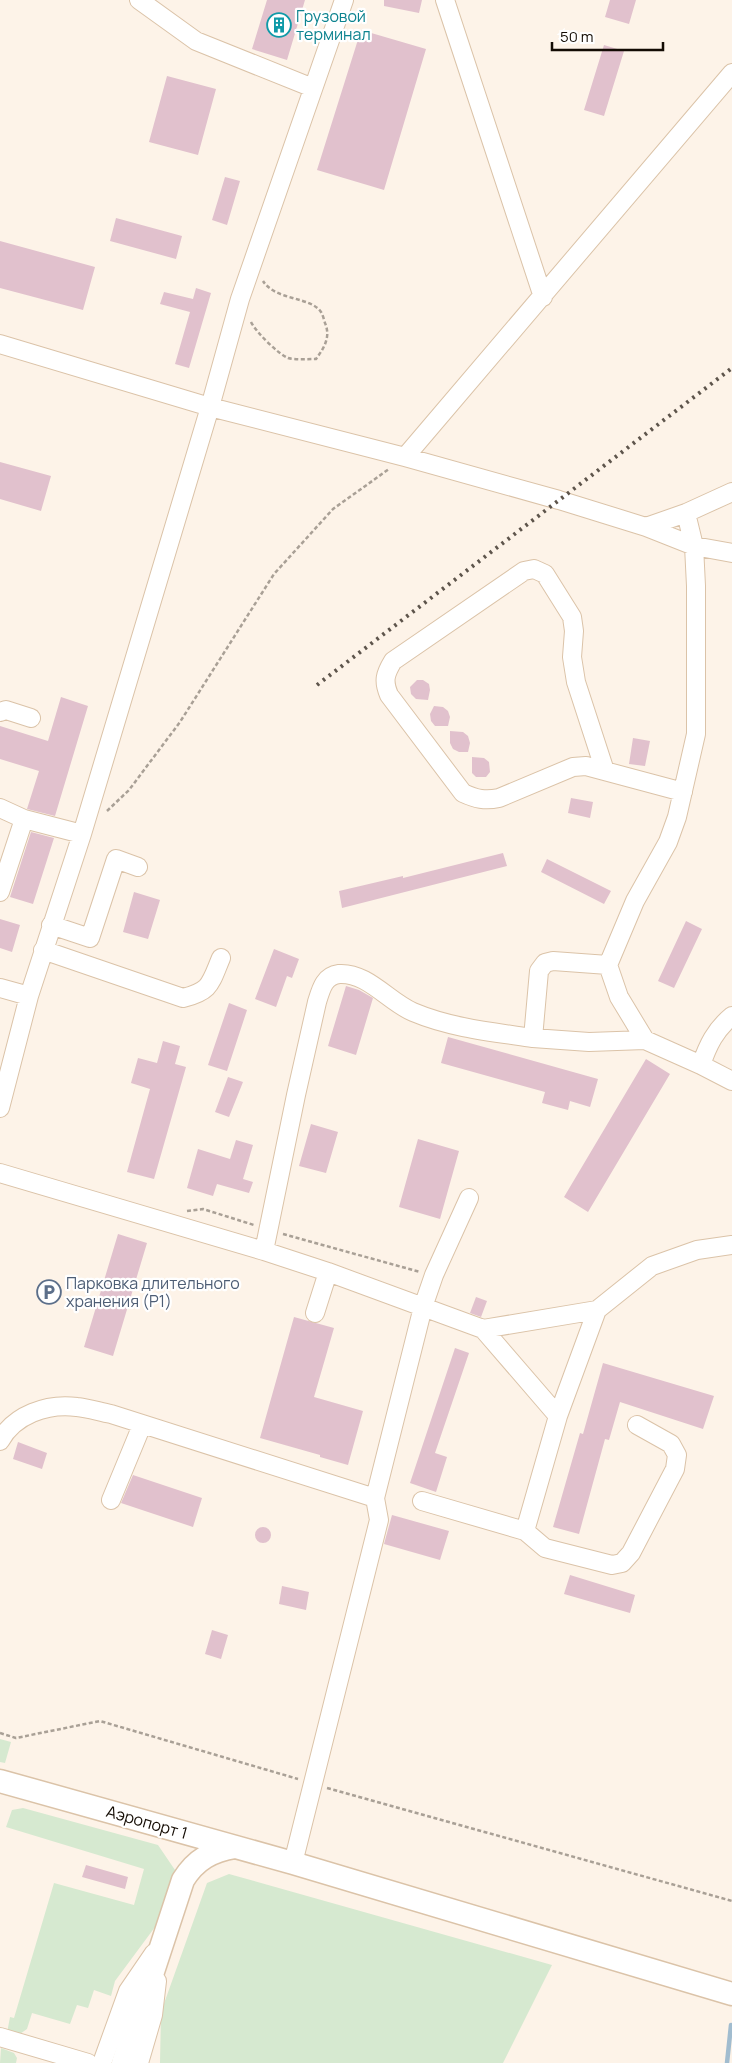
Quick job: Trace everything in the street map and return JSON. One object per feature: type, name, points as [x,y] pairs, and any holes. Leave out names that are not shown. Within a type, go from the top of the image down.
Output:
[{"type":"main road","name":"Аэропорт 1","points":[[0,1781],[294,1863],[732,1994]]},
{"type":"main road","points":[[123,2063],[187,1873],[204,1857],[220,1850],[236,1847]]},
{"type":"lane","points":[[139,0],[196,41],[313,88]]},
{"type":"lane","points":[[0,1108],[29,996],[82,834],[210,408],[240,299],[344,0]]},
{"type":"lane","points":[[445,0],[543,296]]},
{"type":"lane","points":[[405,457],[732,73]]},
{"type":"lane","points":[[0,344],[210,408],[405,457],[559,500],[646,527],[694,546],[732,552]]},
{"type":"lane","points":[[646,527],[686,513],[732,492]]},
{"type":"lane","points":[[645,1040],[619,997],[608,965],[635,901],[668,842],[677,817],[696,734],[696,586],[694,546],[686,513]]},
{"type":"lane","points":[[605,771],[576,682],[572,657],[574,630],[572,617],[545,574],[534,569],[524,571],[393,661],[386,672],[384,684],[389,695],[463,793],[477,800],[499,798],[573,767],[586,766],[682,792]]},
{"type":"lane","points":[[0,712],[6,710],[32,718]]},
{"type":"lane","points":[[0,808],[24,819],[82,834]]},
{"type":"lane","points":[[0,892],[24,819]]},
{"type":"lane","points":[[51,925],[90,938],[116,859],[138,867]]},
{"type":"lane","points":[[43,950],[183,998],[200,994],[210,983],[221,958]]},
{"type":"lane","points":[[533,1038],[539,971],[544,963],[553,961],[608,965]]},
{"type":"lane","points":[[264,1251],[321,987],[328,978],[338,974],[351,975],[364,980],[411,1011],[452,1026],[533,1038],[589,1042],[645,1040],[732,1081]]},
{"type":"lane","points":[[0,988],[29,996]]},
{"type":"lane","points":[[701,1065],[710,1040],[732,1016]]},
{"type":"lane","points":[[0,1173],[264,1251],[328,1272],[483,1329],[558,1416]]},
{"type":"lane","points":[[294,1863],[379,1520],[375,1498],[423,1307],[434,1275],[469,1198]]},
{"type":"lane","points":[[483,1329],[597,1310],[652,1266],[697,1250],[732,1245]]},
{"type":"lane","points":[[315,1313],[328,1272]]},
{"type":"lane","points":[[524,1531],[558,1416],[597,1310]]},
{"type":"lane","points":[[0,1442],[6,1429],[24,1416],[41,1409],[75,1406],[111,1414],[375,1498]]},
{"type":"lane","points":[[111,1500],[142,1425]]},
{"type":"lane","points":[[422,1502],[524,1531],[545,1548],[612,1565],[622,1563],[631,1553],[675,1469],[677,1455],[671,1444],[637,1425]]},
{"type":"lane","points":[[102,2063],[128,1991],[163,1940]]},
{"type":"lane","points":[[139,2063],[153,2015],[163,1940]]},
{"type":"lane","points":[[0,2037],[88,2063]]},
{"type":"path","points":[[240,299],[254,328],[282,355],[290,358],[316,359],[326,345],[327,328],[320,312],[314,306],[269,290],[252,263]]},
{"type":"path","points":[[102,815],[130,790],[180,722],[274,574],[333,509],[405,457]]},
{"type":"path","points":[[181,1212],[203,1209],[268,1230],[434,1275]]},
{"type":"path","points":[[0,1733],[16,1738],[100,1721],[313,1784],[732,1901]]},
{"type":"green space","points":[[0,1739],[11,1742],[5,1763],[0,1762]]},
{"type":"green space","points":[[23,1808],[158,1845],[175,1870],[158,1923],[115,1981],[111,1996],[94,1990],[88,2008],[77,2005],[70,2024],[32,2013],[27,2029],[17,2036],[7,2033],[10,2017],[14,2018],[54,1883],[134,1905],[144,1869],[6,1827],[12,1810]]},
{"type":"green space","points":[[229,1874],[552,1965],[503,2063],[160,2063],[161,2012],[207,1883]]},
{"type":"green space","points":[[1,2048],[14,2053],[17,2058],[16,2063],[0,2063]]},
{"type":"building","name":"Грузовой терминал","points":[[267,0],[305,0],[287,60],[252,49]]},
{"type":"building","points":[[384,0],[422,0],[419,13],[384,6]]},
{"type":"building","points":[[610,0],[636,0],[629,24],[605,17]]},
{"type":"building","points":[[361,30],[426,49],[384,190],[317,170]]},
{"type":"building","points":[[604,45],[624,51],[604,116],[584,110]]},
{"type":"building","points":[[167,76],[216,89],[198,155],[149,142]]},
{"type":"building","points":[[225,177],[240,181],[227,225],[212,220]]},
{"type":"building","points":[[116,218],[182,236],[176,259],[110,241]]},
{"type":"building","points":[[0,241],[95,267],[83,310],[0,288]]},
{"type":"building","points":[[196,288],[211,293],[189,368],[175,364],[190,312],[160,304],[164,292],[193,299]]},
{"type":"building","points":[[0,462],[51,476],[41,511],[0,499]]},
{"type":"building","points":[[417,680],[423,680],[429,684],[428,700],[416,699],[411,694],[410,687]]},
{"type":"building","points":[[61,697],[88,706],[55,816],[27,809],[39,771],[0,759],[0,726],[48,741]]},
{"type":"building","points":[[434,706],[443,707],[448,711],[450,717],[448,726],[435,726],[431,721],[430,714]]},
{"type":"building","points":[[450,731],[463,732],[468,736],[470,743],[468,752],[459,752],[453,749],[450,743]]},
{"type":"building","points":[[633,738],[650,741],[645,766],[629,764]]},
{"type":"building","points":[[472,757],[484,758],[489,762],[490,772],[486,777],[476,777],[472,773]]},
{"type":"building","points":[[571,798],[593,802],[590,818],[568,813]]},
{"type":"building","points":[[31,832],[54,838],[33,904],[10,897]]},
{"type":"building","points":[[503,853],[507,866],[342,908],[339,891],[403,876],[403,878]]},
{"type":"building","points":[[547,859],[611,891],[604,904],[541,872]]},
{"type":"building","points":[[134,892],[160,900],[148,939],[123,932]]},
{"type":"building","points":[[0,919],[20,925],[12,952],[0,948]]},
{"type":"building","points":[[686,921],[702,929],[674,988],[658,981]]},
{"type":"building","points":[[274,949],[299,959],[292,978],[287,976],[276,1007],[255,999]]},
{"type":"building","points":[[346,986],[359,990],[373,998],[356,1055],[328,1046]]},
{"type":"building","points":[[229,1003],[247,1010],[227,1071],[208,1065]]},
{"type":"building","points":[[448,1037],[598,1079],[590,1107],[570,1101],[568,1110],[542,1103],[545,1092],[441,1063]]},
{"type":"building","points":[[163,1041],[180,1046],[175,1064],[186,1067],[154,1179],[127,1172],[150,1089],[131,1083],[138,1058],[157,1063]]},
{"type":"building","points":[[646,1059],[670,1074],[588,1212],[564,1197]]},
{"type":"building","points":[[228,1077],[243,1082],[229,1117],[215,1112]]},
{"type":"building","points":[[311,1124],[338,1132],[326,1173],[299,1166]]},
{"type":"building","points":[[418,1139],[459,1151],[440,1219],[399,1207]]},
{"type":"building","points":[[236,1140],[253,1145],[243,1179],[253,1182],[249,1193],[217,1184],[213,1196],[187,1188],[198,1149],[230,1159]]},
{"type":"building","points":[[118,1234],[147,1243],[113,1356],[84,1347]]},
{"type":"building","points":[[476,1297],[487,1301],[481,1317],[470,1313]]},
{"type":"building","points":[[294,1317],[334,1328],[314,1397],[363,1411],[348,1465],[260,1438]]},
{"type":"building","points":[[455,1348],[469,1353],[435,1453],[447,1457],[436,1492],[410,1483]]},
{"type":"building","points":[[603,1363],[714,1396],[703,1429],[620,1402],[609,1440],[605,1439],[579,1534],[553,1527],[580,1433],[583,1434]]},
{"type":"building","points":[[18,1442],[47,1453],[42,1469],[13,1459]]},
{"type":"building","points":[[133,1475],[202,1498],[193,1527],[121,1503]]},
{"type":"building","points":[[392,1515],[449,1531],[440,1560],[384,1544]]},
{"type":"building","points":[[263,1527],[269,1529],[271,1535],[269,1541],[263,1543],[257,1541],[255,1535],[257,1529]]},
{"type":"building","points":[[570,1575],[635,1595],[630,1613],[564,1594]]},
{"type":"building","points":[[282,1586],[309,1592],[306,1610],[279,1604]]},
{"type":"building","points":[[212,1630],[228,1635],[221,1659],[205,1654]]},
{"type":"building","points":[[86,1865],[128,1877],[125,1889],[82,1877]]},
{"type":"waterway","points":[[727,2063],[731,2025]]},
{"type":"railway","points":[[317,685],[732,368]]},
{"type":"place","name":"Грузовой терминал","points":[[279,25]]},
{"type":"place","name":"Парковка длительного хранения (P1)","points":[[49,1292]]}]
